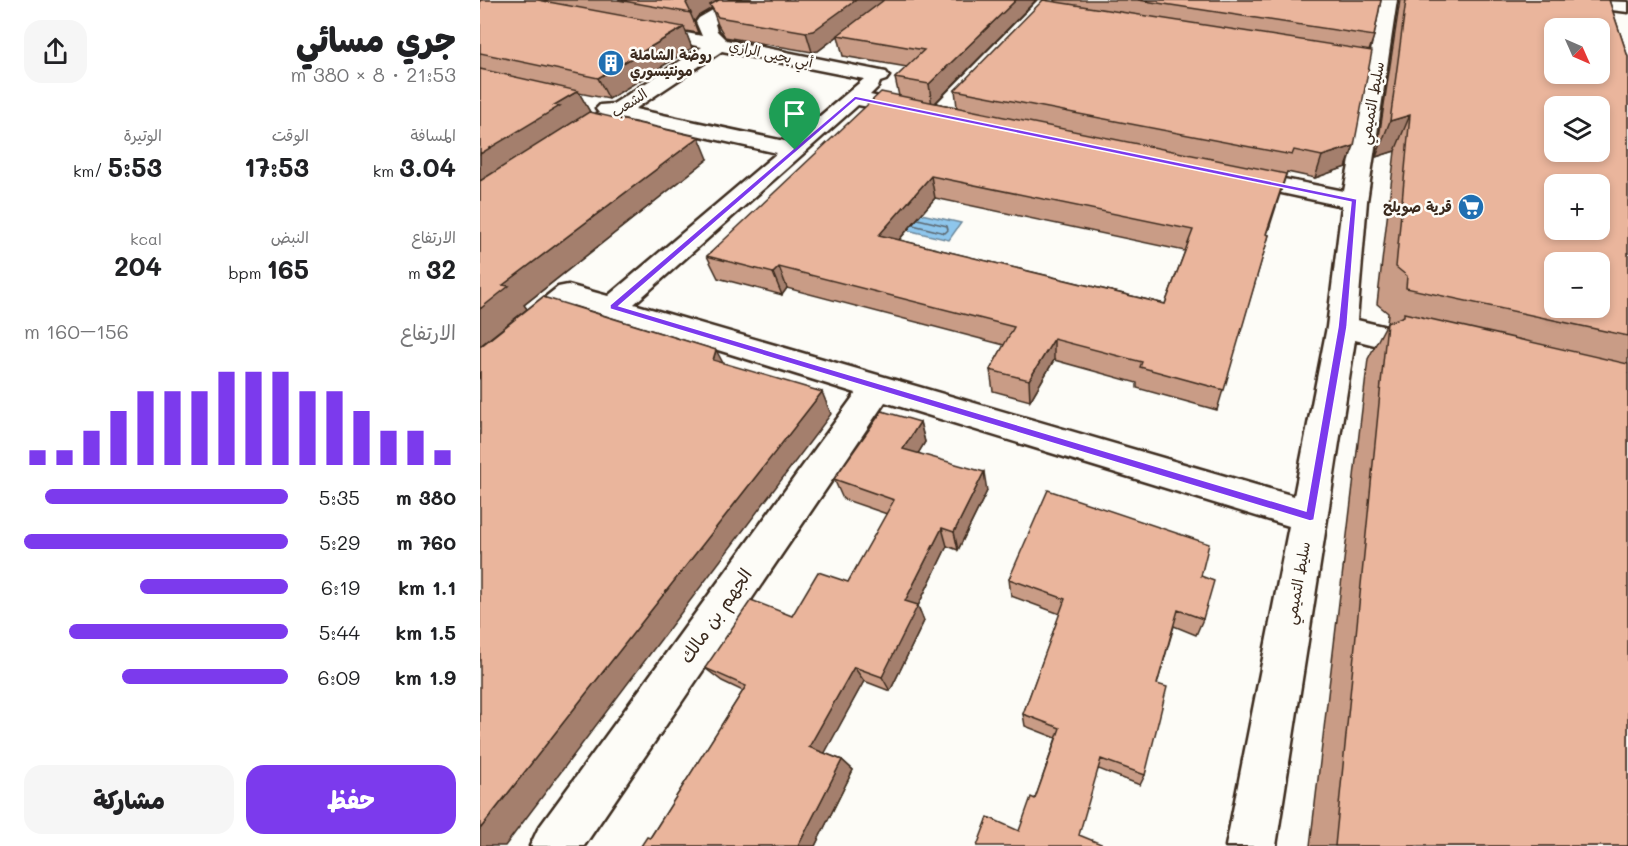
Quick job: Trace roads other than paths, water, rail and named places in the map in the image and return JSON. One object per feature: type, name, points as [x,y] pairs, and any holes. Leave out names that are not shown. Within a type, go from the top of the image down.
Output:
[{"type":"street","points":[[719,44],[709,33],[705,22],[742,0]]},
{"type":"street","name":"سليط التميمي","points":[[1251,846],[1342,327],[1367,64],[1389,0]]},
{"type":"street","points":[[1570,0],[1628,8]]},
{"type":"street","points":[[938,115],[1042,6],[1061,15]]},
{"type":"street","name":"أبي يحيى الرازي","points":[[626,26],[879,76],[855,98]]},
{"type":"street","name":"الشعب","points":[[559,149],[719,44]]},
{"type":"street","points":[[817,64],[835,50]]},
{"type":"street","points":[[613,307],[855,98],[961,120]]},
{"type":"street","points":[[585,103],[795,150]]},
{"type":"street","points":[[1216,172],[1355,201]]},
{"type":"street","points":[[480,366],[568,294],[1310,517]]},
{"type":"street","points":[[1342,327],[1445,351]]},
{"type":"street","name":"الجهم بن مالك","points":[[555,846],[878,387]]},
{"type":"water","points":[[904,210],[961,223],[949,240],[890,226]]},
{"type":"place","name":"روضة الشاملة مونتيسوري","points":[[611,63]]},
{"type":"place","name":"قرية صويلح","points":[[1471,207]]}]
